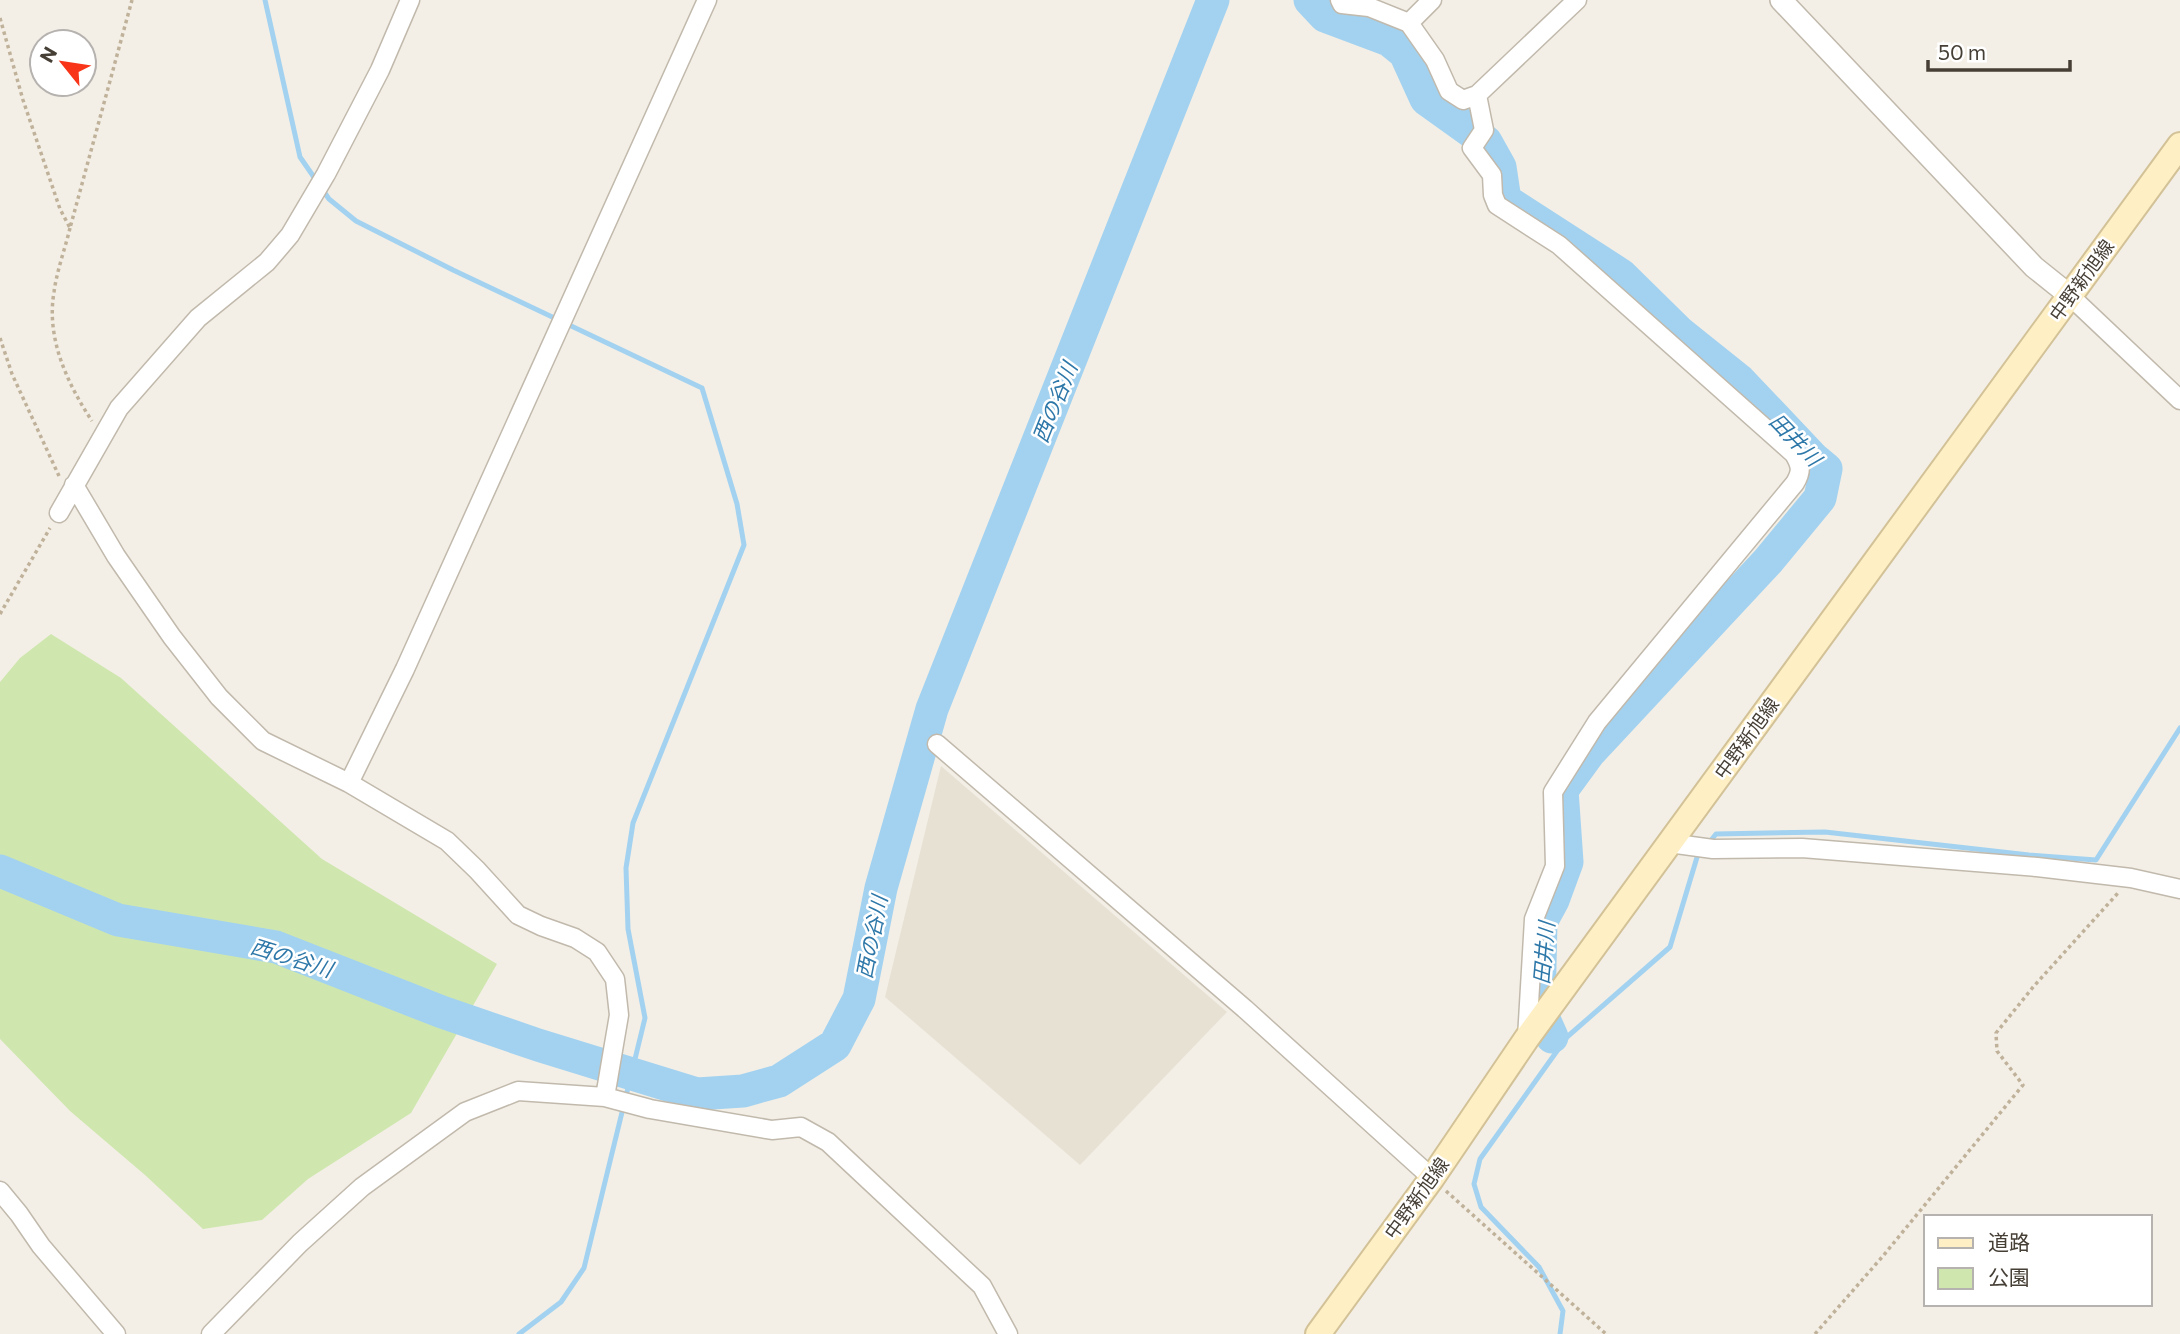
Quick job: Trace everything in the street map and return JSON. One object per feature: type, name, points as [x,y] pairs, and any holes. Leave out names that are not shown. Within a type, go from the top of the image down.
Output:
[{"type":"main road","name":"中野新旭線","points":[[1318,1334],[1432,1178],[1527,1038],[2180,145]]},
{"type":"street","points":[[410,0],[380,70],[326,174],[290,235],[267,262],[198,318],[119,408],[67,498],[116,556],[172,637],[219,697],[263,741],[349,783],[447,841],[518,915],[575,938],[597,952],[614,979],[619,1015],[605,1097]]},
{"type":"street","points":[[349,783],[405,669],[707,0]]},
{"type":"street","points":[[1340,0],[1342,4],[1369,7],[1409,23],[1434,60],[1449,91],[1463,100],[1477,95],[1577,0]]},
{"type":"street","points":[[1409,23],[1432,0]]},
{"type":"street","points":[[1782,0],[2035,267],[2069,295],[2180,400]]},
{"type":"street","points":[[1477,95],[1484,131],[1472,148],[1492,175],[1493,195],[1497,205],[1559,246],[1794,454],[1800,464],[1801,473],[1597,722],[1553,792],[1555,866],[1534,919],[1527,1038]]},
{"type":"street","points":[[937,744],[1245,1009],[1432,1178]]},
{"type":"street","points":[[1669,844],[1713,849],[1802,848],[2037,867],[2131,878],[2180,889]]},
{"type":"street","points":[[211,1334],[300,1243],[362,1188],[465,1112],[518,1091],[605,1097],[650,1109],[772,1130],[802,1127],[828,1142],[982,1286],[1008,1334]]},
{"type":"street","points":[[1,1196],[19,1214],[41,1246],[116,1334]]},
{"type":"path","points":[[102,435],[86,411],[58,355],[52,323],[54,292],[132,0]]},
{"type":"path","points":[[0,18],[23,100],[60,209],[70,228]]},
{"type":"path","points":[[0,338],[12,374],[67,498],[0,613]]},
{"type":"path","points":[[1815,1334],[2023,1085],[1997,1051],[1996,1034],[2034,986],[2131,878]]},
{"type":"path","points":[[1432,1178],[1606,1334]]},
{"type":"shaded area","points":[[941,766],[1227,1012],[1080,1165],[885,997]]},
{"type":"green space","points":[[51,634],[121,678],[322,859],[497,964],[411,1113],[308,1179],[262,1220],[203,1229],[70,1111],[0,1039],[0,682],[20,658]]},
{"type":"waterway","points":[[265,0],[300,157],[329,199],[356,221],[702,388],[737,504],[744,545],[633,823],[626,868],[628,929],[645,1018],[584,1268],[561,1302],[519,1334]]},
{"type":"waterway","name":"西の谷川","points":[[0,871],[118,920],[276,947],[442,1012],[697,1094],[743,1091],[779,1081],[835,1045],[859,999],[881,888],[932,709],[1213,0]]},
{"type":"waterway","name":"田井川","points":[[1310,0],[1325,16],[1389,40],[1405,53],[1426,99],[1486,142],[1500,167],[1505,200],[1621,275],[1680,333],[1740,381],[1826,469],[1820,498],[1768,561],[1589,753],[1562,790],[1567,862],[1553,900],[1541,922],[1539,1008],[1552,1037]]},
{"type":"waterway","points":[[1708,844],[1716,834],[1825,832],[2096,860],[2180,728]]},
{"type":"waterway","points":[[1560,1334],[1563,1311],[1539,1267],[1481,1207],[1474,1184],[1480,1159],[1567,1037],[1670,947],[1701,851]]}]
